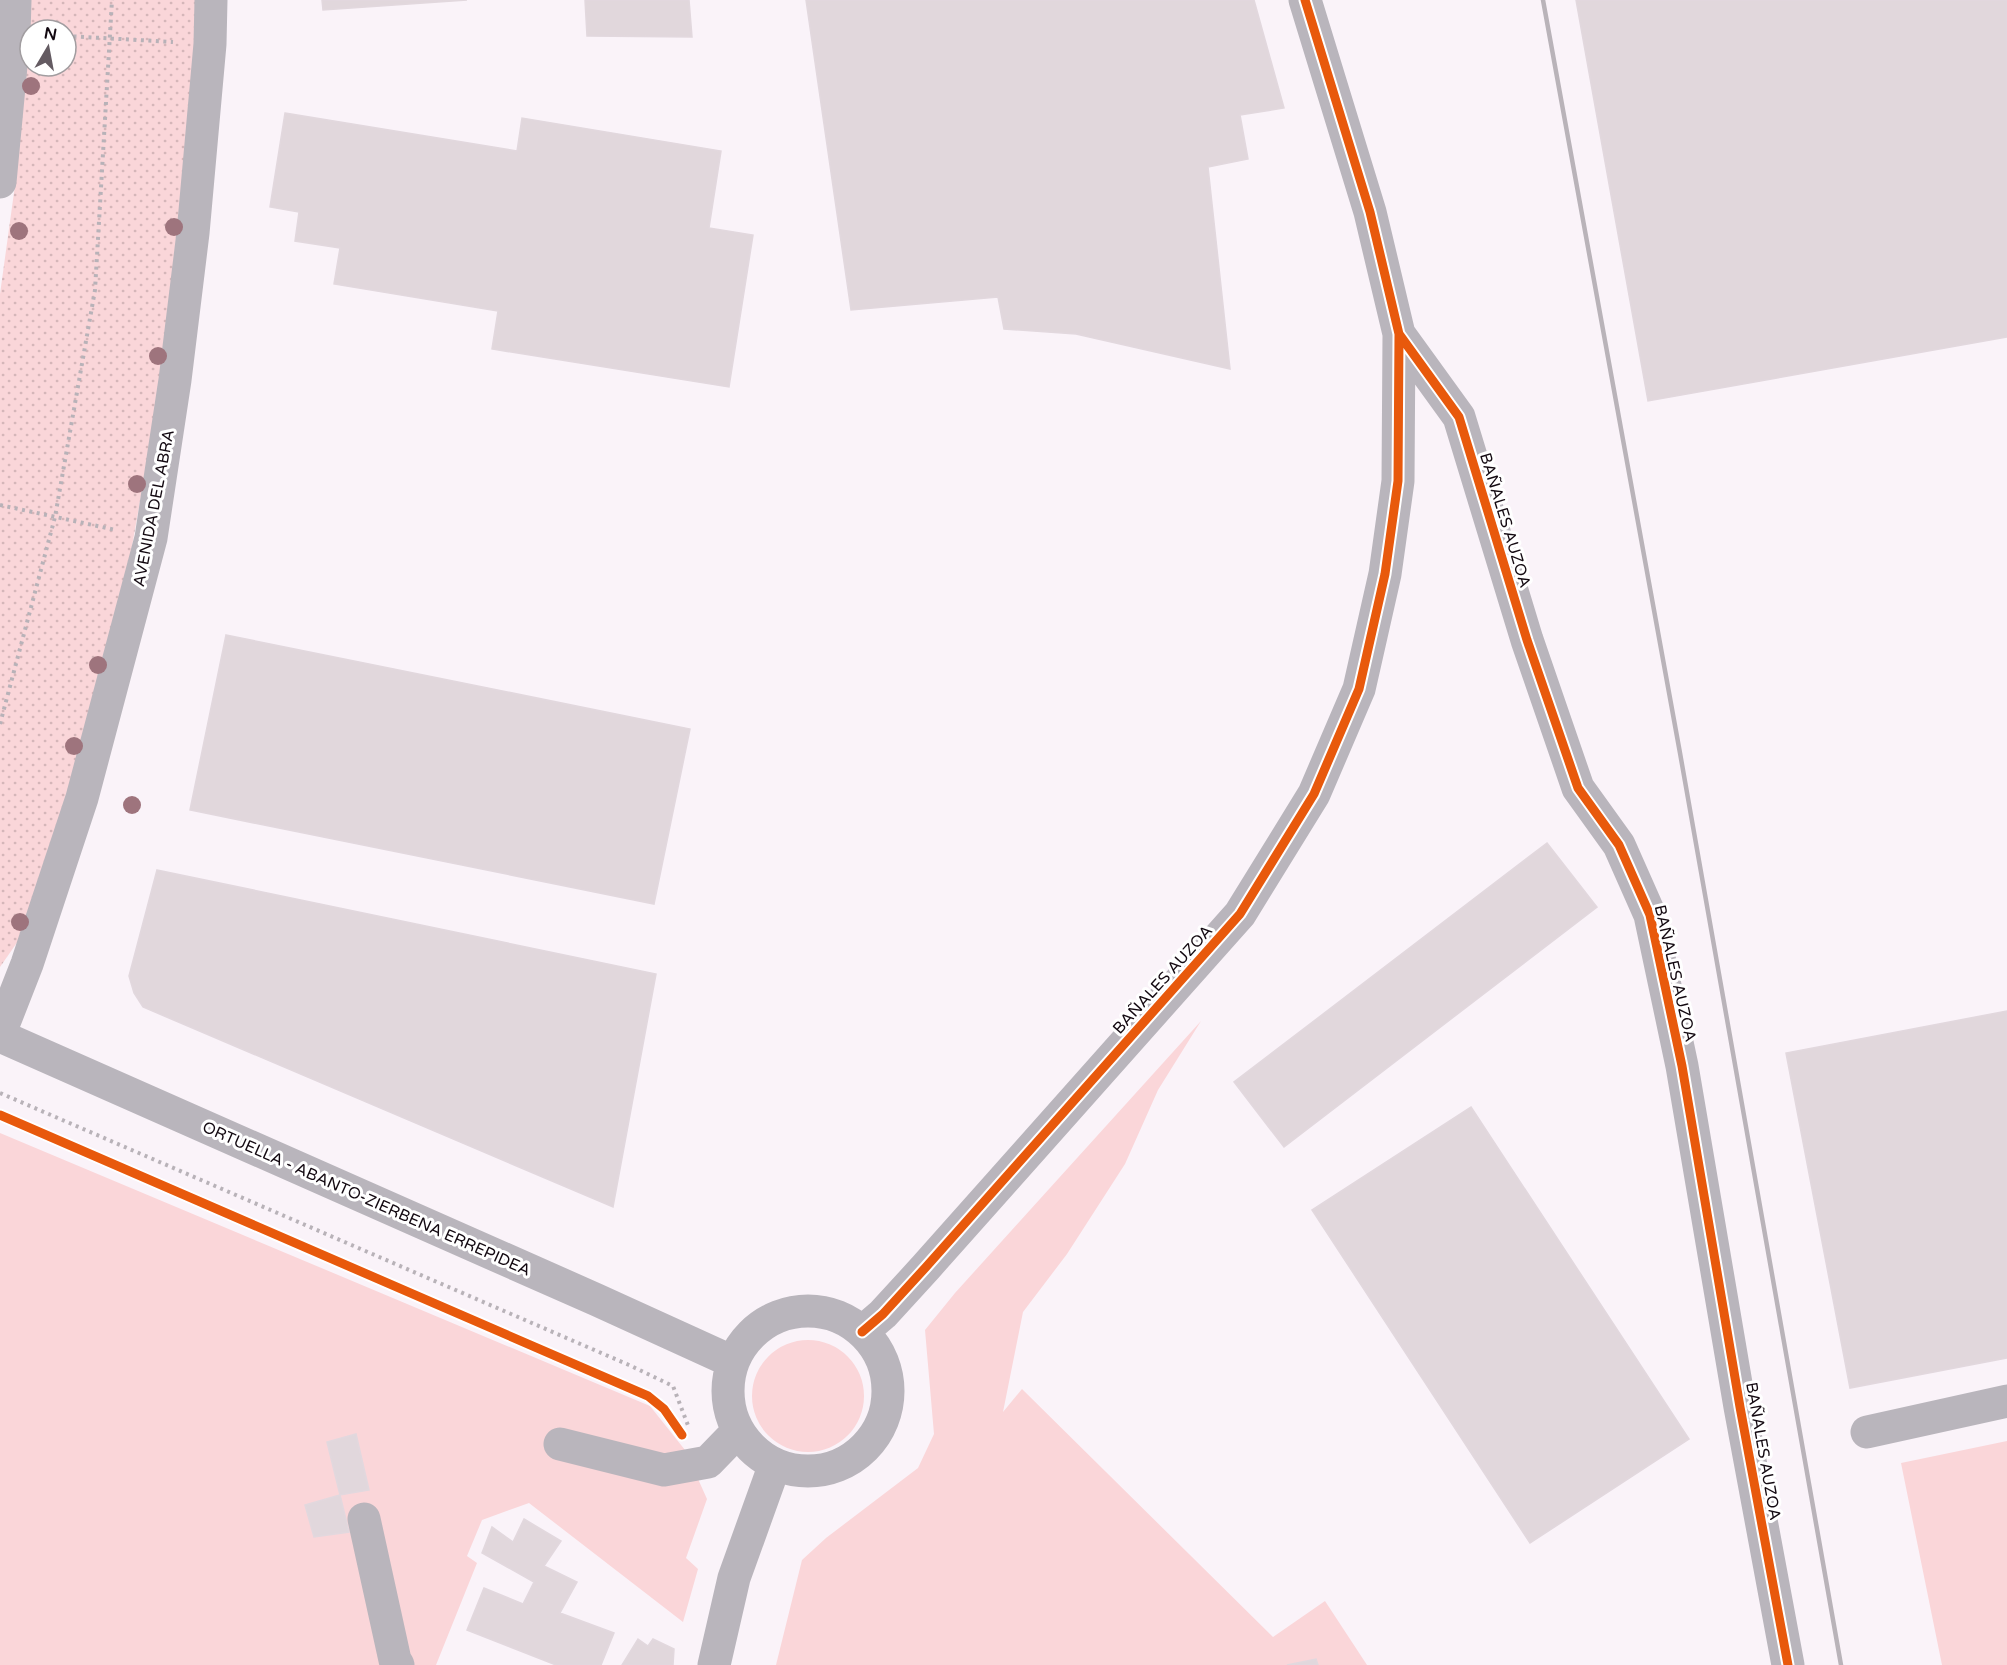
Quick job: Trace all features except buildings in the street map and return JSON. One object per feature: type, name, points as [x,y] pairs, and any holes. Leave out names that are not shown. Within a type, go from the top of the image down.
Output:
[{"type":"street","points":[[0,182],[15,0]]},
{"type":"street","name":"AVENIDA DEL ABRA","points":[[0,1034],[27,964],[82,798],[151,538],[176,380],[193,232],[210,44],[211,0]]},
{"type":"street","name":"BAÑALES AUZOA","points":[[862,1332],[883,1314],[926,1268],[1240,914],[1314,794],[1359,689],[1385,574],[1398,481],[1399,334],[1370,212],[1305,0]]},
{"type":"street","name":"BAÑALES AUZOA","points":[[1399,334],[1459,417],[1527,640],[1578,788],[1619,845],[1650,915],[1682,1066],[1740,1407],[1788,1665]]},
{"type":"street","name":"ORTUELLA - ABANTO-ZIERBENA ERREPIDEA","points":[[0,1034],[733,1362]]},
{"type":"street","points":[[801,1311],[823,1312],[844,1319],[862,1332],[878,1352],[886,1375],[888,1400],[880,1424],[867,1445],[847,1461],[824,1470],[799,1470],[775,1464],[754,1451],[738,1431],[729,1409],[727,1385],[733,1362],[744,1342],[760,1326],[779,1316],[801,1311]]},
{"type":"street","points":[[1867,1432],[2007,1401]]},
{"type":"street","points":[[561,1444],[664,1470],[708,1462],[738,1431]]},
{"type":"street","points":[[714,1665],[734,1578],[775,1464]]},
{"type":"street","points":[[364,1519],[398,1665]]},
{"type":"path","points":[[0,724],[55,517],[95,290],[112,0]]},
{"type":"path","points":[[78,37],[210,44]]},
{"type":"path","points":[[0,505],[151,538]]},
{"type":"path","points":[[0,1093],[619,1360],[674,1386],[695,1443],[708,1462]]},
{"type":"shaded area","points":[[26,0],[200,0],[163,371],[125,586],[56,834],[23,934],[0,967],[0,294],[16,178],[22,78],[78,78],[78,18],[25,18]]},
{"type":"shaded area","points":[[1201,1021],[1158,1090],[1125,1164],[1067,1254],[1023,1312],[1003,1412],[1022,1389],[1273,1637],[1325,1601],[1367,1665],[776,1665],[802,1560],[826,1538],[918,1468],[934,1434],[925,1330],[955,1293]]},
{"type":"shaded area","points":[[0,1133],[650,1406],[685,1450],[707,1499],[686,1558],[698,1569],[683,1622],[529,1503],[482,1520],[467,1556],[477,1563],[436,1665],[0,1665]]},
{"type":"shaded area","points":[[808,1340],[829,1344],[848,1356],[860,1375],[864,1396],[860,1417],[848,1436],[829,1448],[808,1452],[787,1448],[768,1436],[756,1417],[752,1396],[756,1375],[768,1356],[787,1344]]},
{"type":"shaded area","points":[[2007,1441],[2007,1665],[1942,1665],[1901,1463]]},
{"type":"railway","points":[[1543,0],[1680,753],[1841,1665]]},
{"type":"cycle path","points":[[862,1332],[883,1314],[926,1267],[1240,914],[1314,794],[1359,689],[1385,574],[1398,481],[1399,334],[1370,212],[1305,0]]},
{"type":"cycle path","points":[[1399,334],[1459,417],[1527,640],[1578,788],[1619,845],[1650,915],[1682,1066],[1740,1407],[1788,1665]]},
{"type":"cycle path","points":[[0,1115],[648,1396],[664,1409],[682,1435]]}]
